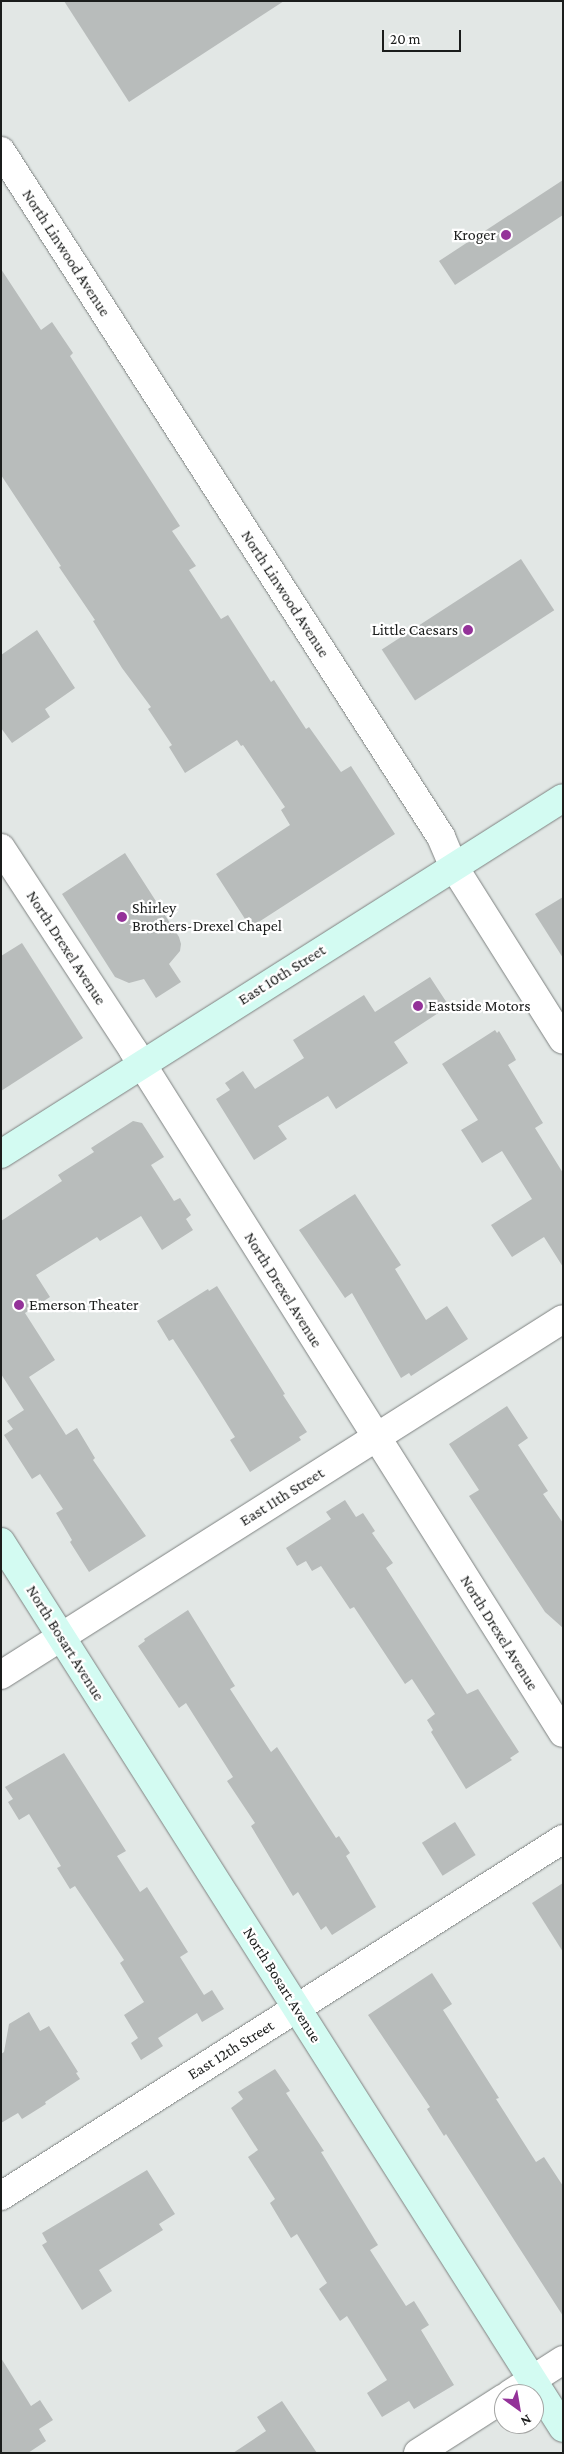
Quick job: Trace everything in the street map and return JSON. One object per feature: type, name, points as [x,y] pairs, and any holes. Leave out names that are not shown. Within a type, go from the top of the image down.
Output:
[{"type":"street","name":"North Linwood Avenue","points":[[1,151],[441,837],[454,867],[563,1040]]},
{"type":"street","name":"East 10th Street","points":[[1,1154],[563,798]]},
{"type":"street","name":"North Drexel Avenue","points":[[1,848],[141,1065],[563,1734]]},
{"type":"street","name":"East 11th Street","points":[[1,1675],[563,1319]]},
{"type":"street","name":"North Bosart Avenue","points":[[1,1542],[297,2008],[519,2384]]},
{"type":"street","name":"East 12th Street","points":[[1,2196],[563,1839]]},
{"type":"street","points":[[526,2384],[563,2360]]},
{"type":"street","points":[[418,2453],[494,2404]]},
{"type":"street","name":"North Bosart Avenue","points":[[544,2409],[563,2428]]},
{"type":"building","points":[[64,1],[284,1],[129,102]]},
{"type":"building","points":[[563,180],[563,215],[455,285],[439,261]]},
{"type":"building","points":[[1,269],[41,330],[52,322],[73,353],[70,356],[180,526],[172,531],[196,566],[189,570],[221,619],[228,615],[271,682],[274,680],[306,729],[309,727],[341,772],[351,766],[395,834],[254,925],[249,917],[245,919],[216,874],[290,825],[281,810],[285,807],[243,745],[241,746],[237,740],[185,773],[169,747],[172,745],[148,709],[151,707],[122,668],[93,621],[95,620],[1,475]]},
{"type":"building","name":"Little Caesars","points":[[521,559],[554,610],[415,701],[382,649]]},
{"type":"building","points":[[37,630],[75,688],[45,709],[50,717],[12,743],[1,728],[1,655]]},
{"type":"building","name":"Shirley Brothers-Drexel Chapel","points":[[125,853],[179,937],[181,944],[180,951],[169,964],[181,982],[156,998],[144,979],[129,983],[115,977],[62,894]]},
{"type":"building","points":[[563,897],[563,958],[535,914]]},
{"type":"building","points":[[22,943],[83,1038],[1,1091],[1,956]]},
{"type":"building","points":[[430,977],[449,1006],[394,1042],[408,1063],[336,1109],[328,1096],[278,1126],[287,1139],[254,1160],[216,1099],[230,1090],[225,1083],[243,1071],[255,1089],[304,1058],[293,1040],[364,995],[375,1012]]},
{"type":"building","points":[[495,1030],[497,1033],[499,1031],[516,1060],[508,1065],[543,1123],[535,1128],[563,1173],[563,1267],[544,1237],[512,1257],[491,1225],[532,1199],[502,1151],[482,1163],[461,1130],[478,1120],[442,1064]]},
{"type":"building","points":[[133,1121],[142,1123],[164,1157],[151,1165],[174,1201],[180,1198],[191,1215],[186,1219],[193,1230],[162,1250],[141,1216],[100,1241],[97,1237],[36,1275],[50,1297],[25,1313],[55,1360],[29,1377],[66,1435],[77,1428],[95,1458],[93,1460],[146,1536],[89,1572],[70,1542],[72,1540],[56,1513],[63,1509],[40,1474],[32,1479],[4,1435],[13,1429],[7,1421],[24,1410],[1,1374],[1,1221],[62,1181],[58,1175],[94,1152],[91,1148]]},
{"type":"building","points":[[355,1194],[401,1265],[395,1269],[426,1320],[447,1306],[468,1339],[411,1376],[409,1373],[401,1378],[352,1293],[345,1298],[299,1230]]},
{"type":"building","points":[[217,1286],[307,1432],[299,1437],[301,1440],[250,1472],[230,1440],[235,1437],[173,1339],[169,1341],[157,1321],[208,1289],[209,1291]]},
{"type":"building","points":[[507,1406],[528,1438],[518,1445],[548,1491],[543,1494],[563,1523],[563,1628],[545,1612],[469,1496],[479,1490],[449,1444]]},
{"type":"building","points":[[345,1500],[356,1517],[363,1513],[375,1531],[372,1533],[393,1563],[386,1568],[467,1694],[478,1689],[519,1752],[510,1758],[512,1760],[466,1789],[431,1732],[433,1730],[427,1720],[435,1714],[412,1679],[405,1684],[354,1607],[350,1609],[321,1566],[312,1571],[306,1561],[297,1566],[286,1548],[331,1519],[326,1512]]},
{"type":"building","points":[[188,1610],[235,1686],[230,1689],[271,1752],[277,1747],[336,1838],[339,1836],[350,1853],[346,1856],[376,1907],[332,1935],[326,1926],[321,1930],[298,1892],[293,1896],[251,1826],[255,1823],[227,1781],[233,1777],[186,1703],[179,1708],[138,1646],[145,1641],[144,1639]]},
{"type":"building","points":[[64,1753],[126,1851],[117,1856],[140,1892],[147,1887],[188,1952],[180,1957],[204,1995],[212,1990],[224,2009],[202,2022],[197,2013],[158,2038],[163,2046],[141,2060],[131,2043],[138,2038],[124,2015],[144,2002],[120,1963],[124,1960],[75,1886],[70,1889],[57,1868],[61,1866],[29,1814],[19,1820],[8,1802],[13,1799],[5,1787]]},
{"type":"building","points":[[455,1822],[476,1855],[443,1876],[422,1843]]},
{"type":"building","points":[[563,1883],[563,1952],[532,1903]]},
{"type":"building","points":[[432,1973],[452,2004],[443,2010],[499,2098],[496,2099],[536,2162],[544,2157],[563,2186],[563,2316],[446,2134],[444,2136],[427,2109],[430,2107],[368,2015]]},
{"type":"building","points":[[29,2012],[40,2031],[49,2026],[78,2072],[76,2073],[80,2079],[22,2119],[18,2113],[1,2123],[1,2054],[4,2052],[9,2024]]},
{"type":"building","points":[[275,2069],[290,2091],[286,2093],[324,2151],[321,2152],[378,2245],[370,2250],[406,2306],[414,2301],[429,2325],[421,2330],[454,2385],[414,2409],[409,2401],[382,2417],[367,2393],[387,2380],[347,2316],[340,2321],[319,2289],[327,2283],[297,2234],[291,2238],[270,2203],[275,2199],[248,2157],[258,2150],[231,2108],[243,2099],[238,2092]]},
{"type":"building","points":[[147,2170],[175,2214],[159,2224],[163,2230],[99,2270],[112,2291],[82,2310],[42,2245],[47,2242],[42,2233]]},
{"type":"building","points":[[1,2358],[31,2406],[40,2400],[53,2420],[39,2429],[46,2441],[28,2453],[1,2453]]},
{"type":"building","points":[[282,2401],[317,2453],[233,2453],[266,2431],[257,2417]]},
{"type":"place","name":"Kroger","points":[[506,235]]},
{"type":"place","name":"Little Caesars","points":[[468,630]]},
{"type":"place","name":"Shirley Brothers-Drexel Chapel","points":[[122,917]]},
{"type":"place","name":"Eastside Motors","points":[[418,1006]]},
{"type":"place","name":"Emerson Theater","points":[[19,1305]]}]
